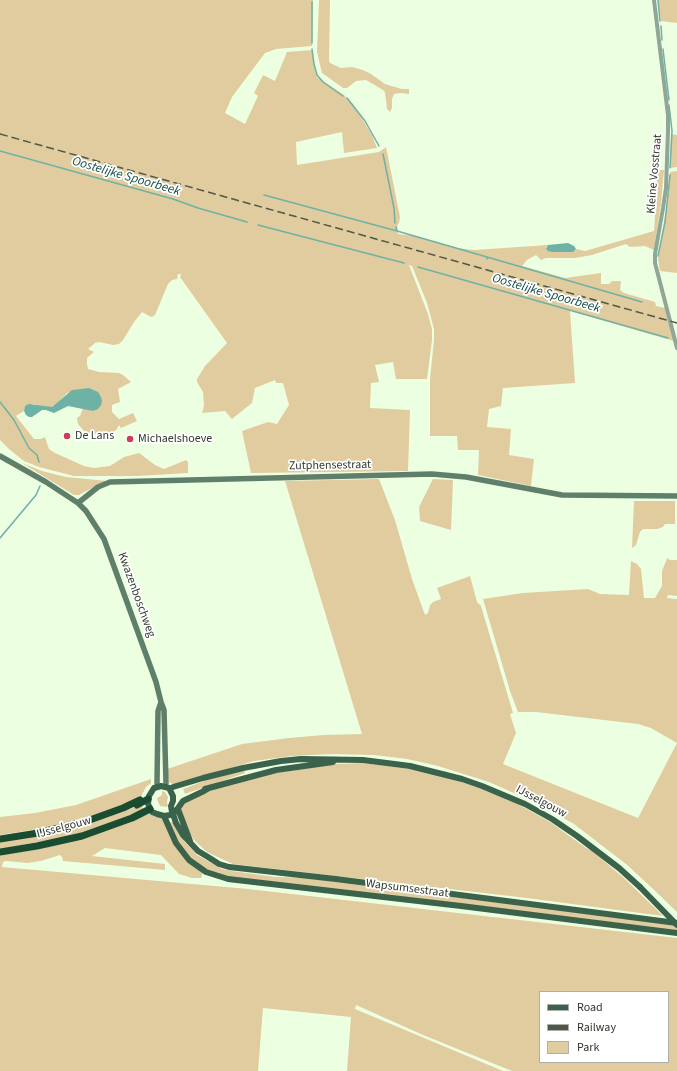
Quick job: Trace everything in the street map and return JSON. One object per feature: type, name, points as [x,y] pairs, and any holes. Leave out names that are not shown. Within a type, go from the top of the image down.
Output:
[{"type":"highway","name":"IJsselgouw","points":[[123,808],[127,809],[148,799]]},
{"type":"highway","name":"IJsselgouw","points":[[0,838],[63,828],[123,808],[140,800]]},
{"type":"highway","name":"IJsselgouw","points":[[0,852],[66,840],[96,831],[152,810]]},
{"type":"main road","name":"IJsselgouw","points":[[173,789],[212,776],[243,768],[294,760],[320,758],[363,760],[410,766],[441,773],[482,786],[525,804],[552,819],[619,868],[677,924]]},
{"type":"main road","name":"IJsselgouw","points":[[180,801],[209,788],[281,769],[321,763],[363,760]]},
{"type":"main road","points":[[140,800],[144,798],[148,789],[159,784],[173,789],[178,796],[180,801],[174,811],[164,816],[160,816],[152,810],[148,799],[152,790],[159,784]]},
{"type":"main road","points":[[152,810],[152,798],[160,789],[159,784]]},
{"type":"main road","points":[[173,789],[174,799],[171,806],[174,811]]},
{"type":"main road","points":[[152,810],[164,813],[174,811]]},
{"type":"main road","name":"Wapsumsestraat","points":[[174,811],[183,835],[198,851],[219,864],[229,867],[336,879],[677,924]]},
{"type":"main road","name":"Wapsumsestraat","points":[[164,816],[176,843],[189,860],[206,872],[228,879],[677,933]]},
{"type":"street","name":"Kleine Vosstraat","points":[[654,0],[668,115],[666,188],[655,260],[662,295],[677,348]]},
{"type":"street","points":[[0,456],[46,482],[78,503]]},
{"type":"street","name":"Zutphensestraat","points":[[78,503],[98,487],[110,482],[432,474],[466,477],[562,495],[677,496]]},
{"type":"street","name":"Kwazenboschweg","points":[[78,503],[86,511],[104,539],[156,682],[164,710],[159,784]]},
{"type":"street","name":"Kwazenboschweg","points":[[159,784],[158,710],[161,702]]},
{"type":"green space","points":[[0,0],[313,0],[312,46],[276,49],[265,53],[232,97],[225,113],[245,124],[258,96],[254,93],[263,75],[275,81],[287,52],[313,50],[314,67],[317,77],[344,95],[353,104],[372,135],[377,148],[344,153],[342,132],[296,142],[297,165],[379,152],[386,147],[400,217],[397,226],[398,234],[416,236],[457,248],[474,250],[548,245],[546,248],[552,252],[570,252],[576,249],[585,251],[654,231],[658,170],[664,170],[654,250],[645,246],[630,247],[626,244],[592,255],[575,258],[546,258],[541,260],[536,255],[527,260],[522,266],[565,278],[601,273],[601,284],[609,284],[612,281],[621,281],[620,290],[624,293],[655,302],[656,306],[665,308],[674,341],[570,311],[575,383],[503,388],[501,406],[489,409],[487,427],[511,429],[509,455],[534,459],[531,486],[478,475],[479,450],[458,450],[457,436],[430,436],[430,379],[434,329],[427,303],[412,266],[409,265],[428,314],[432,329],[427,379],[396,379],[393,362],[375,365],[379,382],[371,383],[370,408],[410,410],[408,471],[251,473],[242,431],[268,422],[277,424],[289,405],[283,383],[276,383],[275,380],[255,388],[252,403],[232,419],[225,411],[202,413],[204,406],[203,392],[197,382],[197,379],[205,366],[227,343],[180,277],[181,274],[178,274],[177,279],[172,280],[168,284],[155,315],[152,317],[142,312],[119,344],[113,345],[99,342],[95,343],[88,349],[94,352],[87,358],[88,369],[99,372],[119,373],[131,382],[118,389],[120,402],[112,405],[112,412],[119,419],[133,413],[137,421],[121,428],[119,425],[110,435],[104,437],[84,431],[78,424],[77,418],[80,416],[83,408],[93,411],[78,389],[67,393],[52,407],[42,407],[34,404],[25,406],[24,411],[16,416],[34,439],[41,439],[45,437],[49,449],[84,466],[94,468],[110,466],[124,457],[139,453],[155,465],[164,469],[186,460],[188,462],[188,473],[137,476],[74,476],[39,467],[24,461],[0,440]]},
{"type":"green space","points":[[319,0],[330,0],[330,63],[341,68],[352,67],[363,70],[385,84],[402,89],[409,89],[409,94],[394,94],[390,112],[387,109],[385,92],[366,80],[356,81],[347,88],[343,88],[322,73],[317,52]]},
{"type":"green space","points":[[658,0],[677,0],[677,23],[661,21]]},
{"type":"green space","points":[[671,134],[677,135],[677,167],[670,168]]},
{"type":"green space","points":[[677,171],[677,273],[660,271],[658,259],[667,204],[670,172]]},
{"type":"green space","points":[[22,463],[42,471],[66,477],[107,481],[79,495],[74,495]]},
{"type":"green space","points":[[379,479],[395,520],[412,579],[425,615],[428,613],[430,605],[433,602],[441,599],[437,588],[470,576],[477,602],[481,606],[513,713],[510,714],[516,733],[503,764],[638,818],[677,743],[677,912],[626,864],[574,824],[532,801],[489,782],[438,766],[407,759],[374,755],[332,754],[292,756],[254,761],[174,785],[169,782],[167,769],[242,744],[324,735],[362,734],[285,481]]},
{"type":"green space","points":[[433,479],[453,480],[451,530],[420,521],[419,507]]},
{"type":"green space","points":[[634,501],[675,501],[675,524],[665,524],[663,527],[657,529],[643,529],[640,532],[636,545],[632,548]]},
{"type":"green space","points":[[667,558],[670,560],[677,560],[677,596],[668,595],[667,598],[677,599],[677,743],[651,728],[638,724],[536,712],[518,712],[510,691],[483,599],[523,593],[588,589],[600,594],[629,595],[631,561],[637,564],[641,569],[644,598],[655,598],[662,586],[662,571]]},
{"type":"green space","points":[[363,763],[432,772],[516,803],[550,822],[592,851],[624,878],[663,916],[527,898],[233,864],[207,852],[195,841],[189,833],[181,809],[186,801],[222,785],[249,777],[333,764]]},
{"type":"green space","points":[[244,770],[245,773],[185,794],[183,789],[204,781]]},
{"type":"green space","points":[[151,779],[151,783],[146,787],[140,798],[109,811],[51,827],[0,835],[0,817],[35,813],[76,805]]},
{"type":"green space","points":[[162,791],[165,792],[168,797],[168,806],[166,807],[160,806],[157,798],[162,795]]},
{"type":"green space","points":[[142,805],[144,810],[94,829],[68,837],[0,849],[0,841]]},
{"type":"green space","points":[[149,814],[164,820],[189,863],[202,872],[201,878],[192,878],[179,874],[161,855],[105,848],[92,856],[165,864],[165,870],[63,861],[60,855],[41,861],[27,863],[6,861],[3,862],[2,867],[248,889],[677,938],[677,1071],[512,1071],[423,1035],[356,1005],[355,1009],[503,1071],[347,1071],[351,1017],[263,1008],[258,1071],[0,1071],[0,855],[34,850],[73,841]]},
{"type":"green space","points":[[174,821],[184,841],[197,855],[222,869],[276,877],[316,878],[358,885],[677,925],[677,931],[233,878],[212,872],[194,863],[180,847],[169,823]]},
{"type":"water","points":[[568,243],[576,249],[573,252],[552,252],[546,249],[548,245]]},
{"type":"water","points":[[89,388],[98,392],[102,401],[98,409],[93,411],[68,406],[54,413],[42,410],[32,417],[29,417],[24,411],[25,406],[29,404],[52,407],[72,390]]},
{"type":"waterway","points":[[658,0],[660,21]]},
{"type":"waterway","points":[[312,2],[312,43]]},
{"type":"waterway","points":[[661,26],[662,40]]},
{"type":"waterway","points":[[312,49],[317,75],[323,82],[343,96]]},
{"type":"waterway","points":[[663,49],[669,100]]},
{"type":"waterway","points":[[347,98],[365,121],[379,146]]},
{"type":"waterway","points":[[669,105],[672,131],[670,168]]},
{"type":"waterway","name":"Oostelijke Spoorbeek","points":[[0,151],[173,199],[247,222]]},
{"type":"waterway","points":[[383,154],[394,208],[395,223]]},
{"type":"waterway","points":[[658,256],[665,222],[670,175]]},
{"type":"waterway","points":[[264,195],[397,231]]},
{"type":"waterway","name":"Oostelijke Spoorbeek","points":[[258,225],[404,263]]},
{"type":"waterway","points":[[396,227],[397,231],[487,257],[487,259]]},
{"type":"waterway","points":[[487,257],[642,302]]},
{"type":"waterway","name":"Oostelijke Spoorbeek","points":[[418,267],[668,338]]},
{"type":"waterway","points":[[0,402],[14,420],[29,448],[37,455],[39,462]]},
{"type":"waterway","points":[[0,538],[36,495],[40,486]]},
{"type":"railway","points":[[0,134],[677,323]]},
{"type":"place","name":"De Lans","points":[[67,436]]},
{"type":"place","name":"Michaelshoeve","points":[[130,439]]}]
